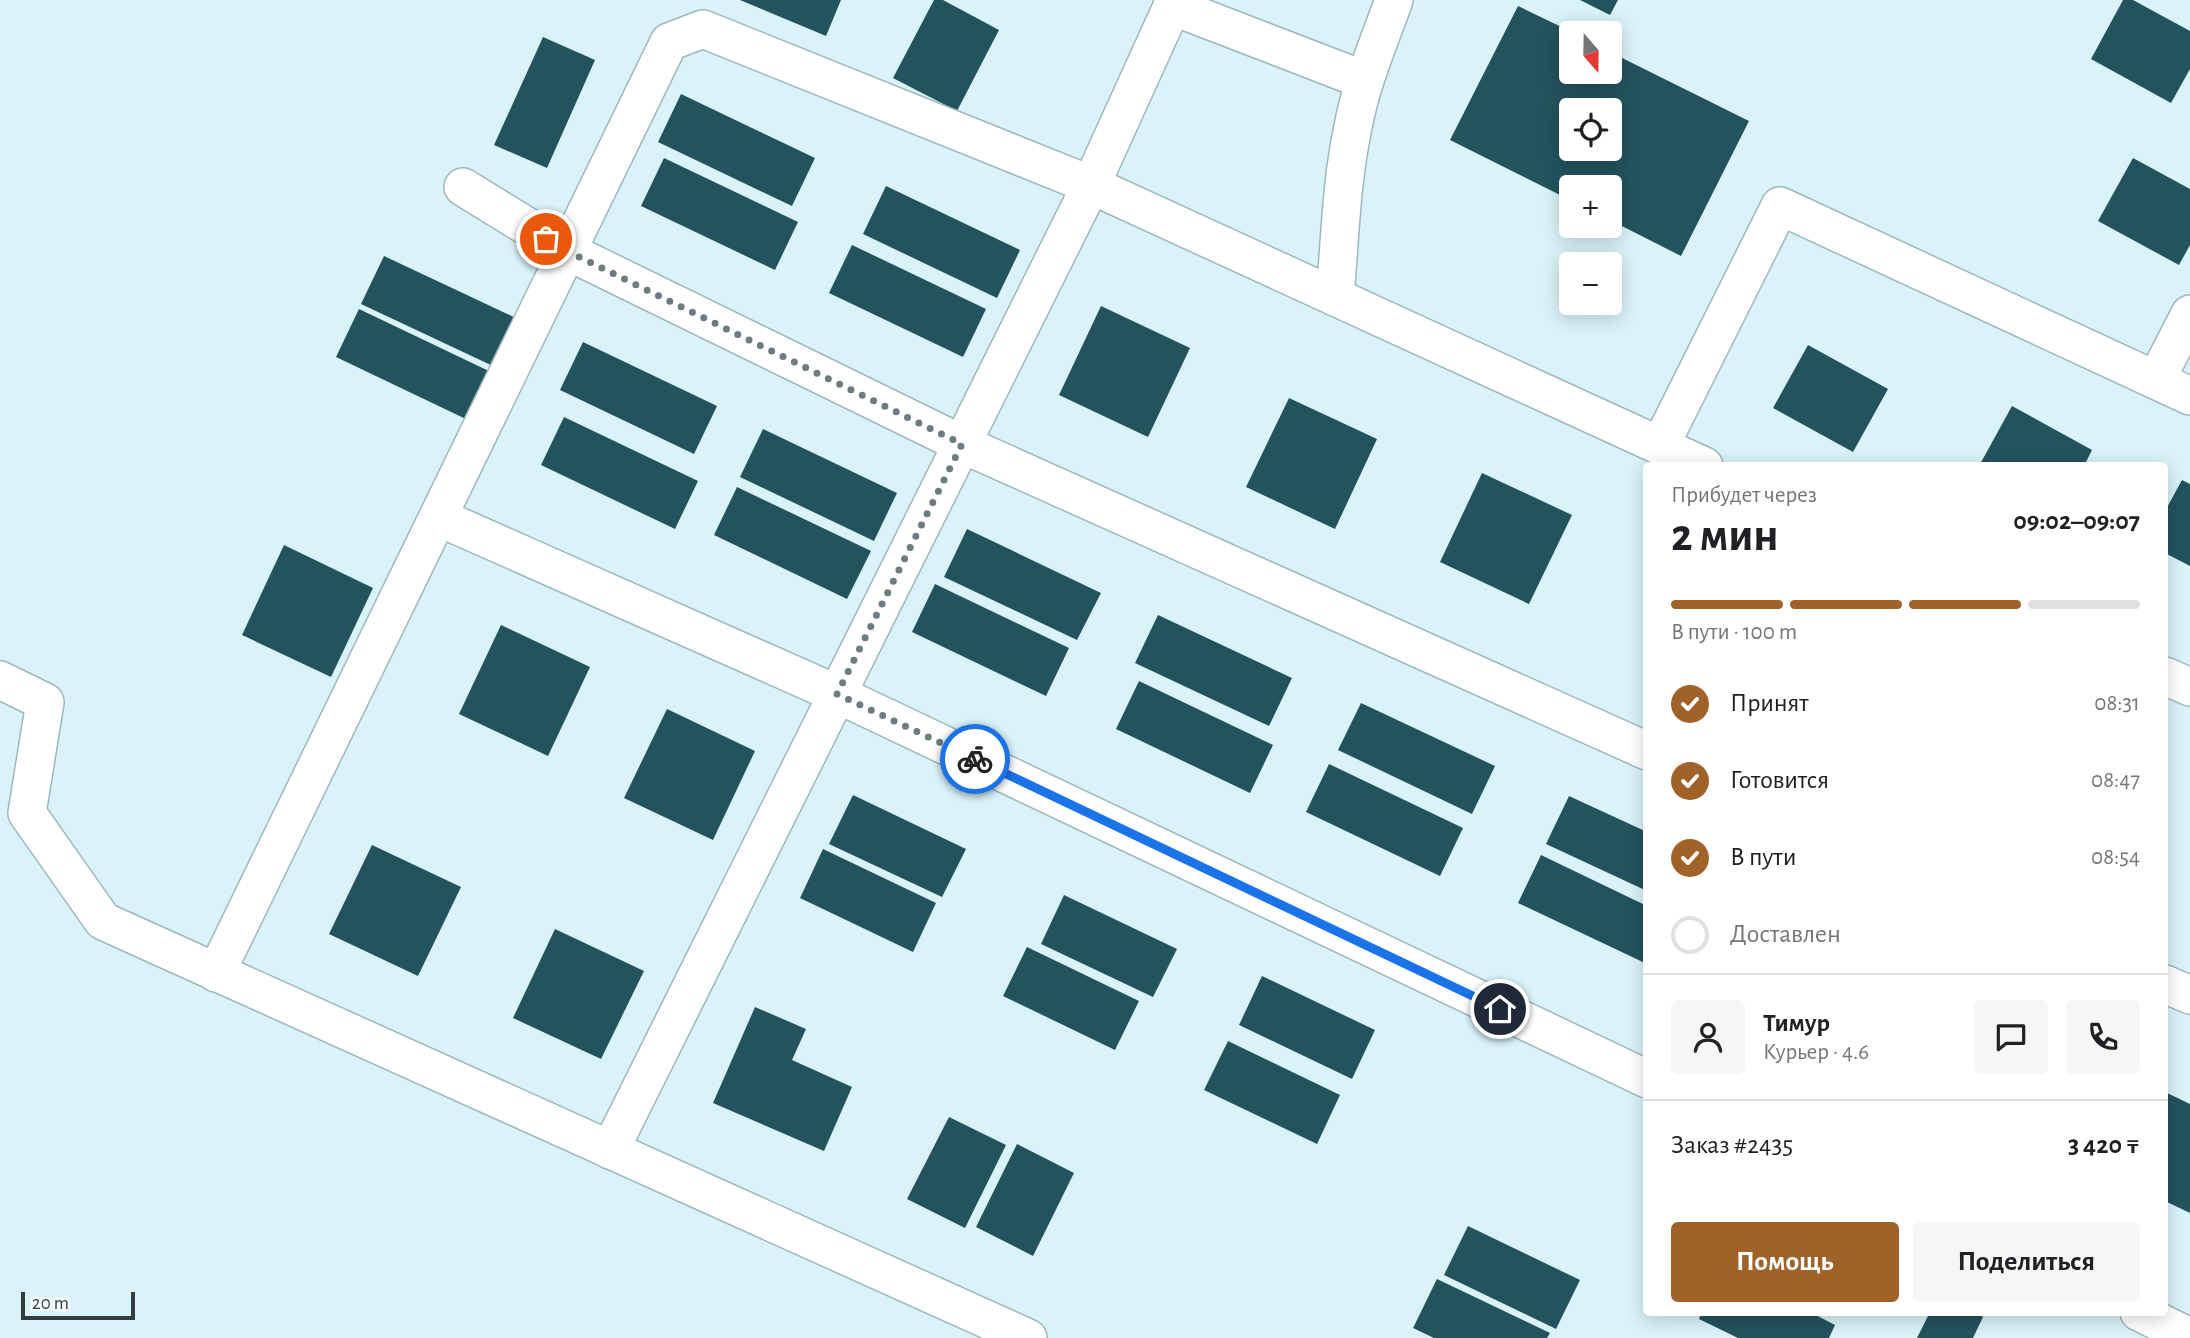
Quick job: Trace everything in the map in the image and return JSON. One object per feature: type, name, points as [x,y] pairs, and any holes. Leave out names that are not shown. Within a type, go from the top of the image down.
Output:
[{"type":"street","points":[[1335,297],[1344,182],[1353,126],[1364,80],[1394,0]]},
{"type":"street","points":[[610,1150],[1091,186],[1174,3],[1364,80]]},
{"type":"street","points":[[216,973],[668,42],[703,29],[1091,186],[1695,462]]},
{"type":"street","points":[[463,187],[567,251],[962,444],[1643,749]]},
{"type":"street","points":[[1660,446],[1780,206],[2190,396]]},
{"type":"street","points":[[2156,380],[2190,314]]},
{"type":"street","points":[[438,517],[837,694],[1643,1077]]},
{"type":"street","points":[[2168,677],[2190,687]]},
{"type":"street","points":[[0,680],[45,702],[27,813],[103,921],[1028,1338]]},
{"type":"street","points":[[2168,985],[2190,995]]},
{"type":"street","points":[[2146,1316],[2190,1337]]},
{"type":"building","points":[[740,0],[841,0],[826,36]]},
{"type":"building","points":[[934,0],[943,0],[999,30],[957,111],[893,78]]},
{"type":"building","points":[[1580,0],[1618,0],[1610,15]]},
{"type":"building","points":[[2123,0],[2133,0],[2190,31],[2190,69],[2171,103],[2091,59]]},
{"type":"building","points":[[1518,6],[1559,26],[1559,84],[1622,84],[1622,58],[1749,121],[1681,256],[1622,226],[1622,175],[1559,175],[1559,194],[1450,140]]},
{"type":"building","points":[[543,37],[595,60],[547,168],[494,145]]},
{"type":"building","points":[[681,94],[815,158],[792,206],[658,142]]},
{"type":"building","points":[[664,158],[798,222],[775,270],[641,206]]},
{"type":"building","points":[[2133,158],[2190,189],[2190,245],[2179,265],[2098,221]]},
{"type":"building","points":[[886,186],[1020,250],[997,298],[863,234]]},
{"type":"building","points":[[852,245],[986,309],[963,357],[829,293]]},
{"type":"building","points":[[384,256],[518,319],[495,367],[361,304]]},
{"type":"building","points":[[1101,306],[1190,348],[1148,437],[1059,395]]},
{"type":"building","points":[[359,309],[493,373],[470,421],[336,357]]},
{"type":"building","points":[[583,342],[717,406],[694,454],[560,390]]},
{"type":"building","points":[[1808,345],[1888,389],[1853,452],[1773,408]]},
{"type":"building","points":[[1289,398],[1377,439],[1335,529],[1246,487]]},
{"type":"building","points":[[2012,406],[2092,450],[2086,462],[1981,462]]},
{"type":"building","points":[[564,417],[698,481],[675,529],[541,465]]},
{"type":"building","points":[[763,429],[897,493],[874,541],[740,477]]},
{"type":"building","points":[[1482,473],[1572,515],[1529,604],[1440,562]]},
{"type":"building","points":[[2182,480],[2190,484],[2190,566],[2168,555],[2168,506]]},
{"type":"building","points":[[737,487],[871,551],[847,599],[714,535]]},
{"type":"building","points":[[967,529],[1101,593],[1077,640],[944,577]]},
{"type":"building","points":[[284,545],[373,588],[331,677],[242,635]]},
{"type":"building","points":[[935,584],[1069,648],[1046,696],[912,632]]},
{"type":"building","points":[[1158,615],[1292,678],[1269,726],[1135,663]]},
{"type":"building","points":[[501,625],[590,667],[548,756],[459,714]]},
{"type":"building","points":[[1139,681],[1273,745],[1250,793],[1116,729]]},
{"type":"building","points":[[1361,703],[1495,766],[1472,814],[1338,750]]},
{"type":"building","points":[[667,709],[755,751],[713,840],[624,798]]},
{"type":"building","points":[[1329,764],[1463,828],[1440,876],[1306,812]]},
{"type":"building","points":[[853,795],[966,849],[942,897],[829,844]]},
{"type":"building","points":[[1569,796],[1643,830],[1643,889],[1546,844]]},
{"type":"building","points":[[372,845],[461,887],[418,976],[329,934]]},
{"type":"building","points":[[823,849],[936,903],[913,952],[800,898]]},
{"type":"building","points":[[1541,855],[1643,904],[1643,962],[1518,903]]},
{"type":"building","points":[[1064,895],[1177,949],[1153,997],[1041,944]]},
{"type":"building","points":[[555,929],[644,971],[601,1059],[513,1018]]},
{"type":"building","points":[[1027,947],[1139,1001],[1115,1050],[1003,996]]},
{"type":"building","points":[[1262,976],[1375,1030],[1352,1079],[1239,1025]]},
{"type":"building","points":[[755,1007],[806,1029],[792,1060],[852,1087],[824,1151],[713,1103]]},
{"type":"building","points":[[1228,1041],[1340,1095],[1317,1144],[1204,1090]]},
{"type":"building","points":[[2168,1093],[2190,1104],[2190,1213],[2168,1202]]},
{"type":"building","points":[[949,1117],[1006,1145],[965,1228],[907,1199]]},
{"type":"building","points":[[1017,1144],[1074,1173],[1033,1256],[976,1227]]},
{"type":"building","points":[[1468,1226],[1580,1280],[1556,1329],[1444,1275]]},
{"type":"building","points":[[1437,1279],[1550,1333],[1547,1338],[1434,1338],[1413,1328]]},
{"type":"building","points":[[1700,1316],[1818,1316],[1835,1325],[1829,1338],[1738,1338],[1699,1319]]},
{"type":"building","points":[[1928,1316],[1983,1317],[1973,1338],[1917,1338]]},
{"type":"way so far","points":[[546,239],[962,444],[837,694],[975,759]]},
{"type":"route","points":[[975,759],[1500,1009]]}]
